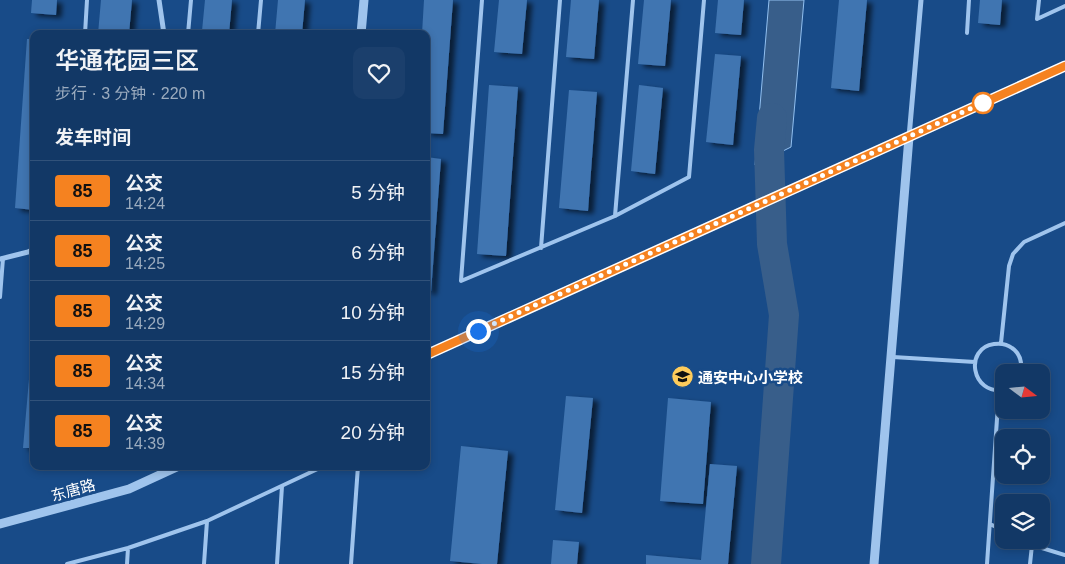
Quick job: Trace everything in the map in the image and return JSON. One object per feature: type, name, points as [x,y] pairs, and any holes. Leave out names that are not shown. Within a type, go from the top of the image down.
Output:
[{"type":"street","points":[[159,0],[163,30]]},
{"type":"street","points":[[361,30],[364,0]]},
{"type":"street","points":[[874,564],[921,0]]},
{"type":"street","points":[[430,352],[1065,66]]},
{"type":"street","points":[[2,259],[30,251]]},
{"type":"street","name":"东唐路","points":[[0,524],[128,489],[170,470]]},
{"type":"lane","points":[[85,30],[87,0]]},
{"type":"lane","points":[[188,30],[191,0]]},
{"type":"lane","points":[[258,30],[261,0]]},
{"type":"lane","points":[[482,0],[461,281],[615,216],[689,177],[704,0]]},
{"type":"lane","points":[[541,248],[560,0]]},
{"type":"lane","points":[[615,216],[633,0]]},
{"type":"lane","points":[[967,33],[969,0]]},
{"type":"lane","points":[[1039,0],[1037,19],[1065,6]]},
{"type":"lane","points":[[1001,343],[1008,266],[1013,254],[1024,242],[1065,223]]},
{"type":"lane","points":[[0,297],[2,259]]},
{"type":"lane","points":[[995,389],[984,386],[978,379],[975,370],[978,354],[984,348],[991,344],[1001,343],[1009,345],[1020,357],[1022,364]]},
{"type":"lane","points":[[890,357],[975,362]]},
{"type":"lane","points":[[987,564],[999,419]]},
{"type":"lane","points":[[67,564],[128,548],[208,521],[316,470]]},
{"type":"lane","points":[[350,564],[358,470]]},
{"type":"lane","points":[[277,564],[282,486]]},
{"type":"lane","points":[[204,564],[208,521]]},
{"type":"lane","points":[[990,524],[995,526]]},
{"type":"lane","points":[[127,564],[128,548]]},
{"type":"lane","points":[[1030,564],[1032,549]]},
{"type":"lane","points":[[1045,549],[1065,555]]},
{"type":"water","points":[[769,0],[804,0],[791,147],[755,165]]},
{"type":"building","points":[[32,0],[57,0],[56,15],[31,13]]},
{"type":"building","points":[[101,0],[132,0],[129,30],[98,30]]},
{"type":"building","points":[[205,0],[232,0],[229,30],[202,30]]},
{"type":"building","points":[[278,0],[305,0],[302,30],[275,30]]},
{"type":"building","points":[[424,0],[453,0],[443,134],[430,133],[430,30],[422,30]]},
{"type":"building","points":[[499,0],[527,0],[522,54],[494,52]]},
{"type":"building","points":[[571,0],[599,0],[594,59],[566,57]]},
{"type":"building","points":[[644,0],[671,0],[665,66],[638,64]]},
{"type":"building","points":[[718,0],[744,0],[741,35],[715,33]]},
{"type":"building","points":[[839,0],[867,0],[859,91],[831,88]]},
{"type":"building","points":[[980,0],[1002,0],[1000,25],[978,23]]},
{"type":"building","points":[[27,39],[30,39],[30,210],[15,208]]},
{"type":"building","points":[[715,54],[741,56],[733,145],[706,142]]},
{"type":"building","points":[[489,85],[518,87],[506,256],[477,254]]},
{"type":"building","points":[[639,85],[663,88],[655,174],[631,171]]},
{"type":"building","points":[[569,90],[597,92],[588,211],[559,208]]},
{"type":"building","points":[[430,158],[441,159],[430,292]]},
{"type":"building","points":[[30,368],[30,448],[23,448]]},
{"type":"building","points":[[566,396],[593,398],[582,513],[555,510]]},
{"type":"building","points":[[668,398],[711,402],[703,504],[660,501]]},
{"type":"building","points":[[461,446],[508,451],[497,564],[450,561]]},
{"type":"building","points":[[710,464],[737,466],[728,564],[646,564],[646,555],[701,560]]},
{"type":"building","points":[[553,540],[579,542],[577,564],[551,564]]},
{"type":"waterway","points":[[766,564],[784,315],[772,244],[769,150],[772,118]]},
{"type":"bus line","name":"85","points":[[430,353],[1065,66]]},
{"type":"place","name":"通安中心小学校","points":[[682,377]]},
{"type":"route","points":[[478,331],[983,103]]}]
